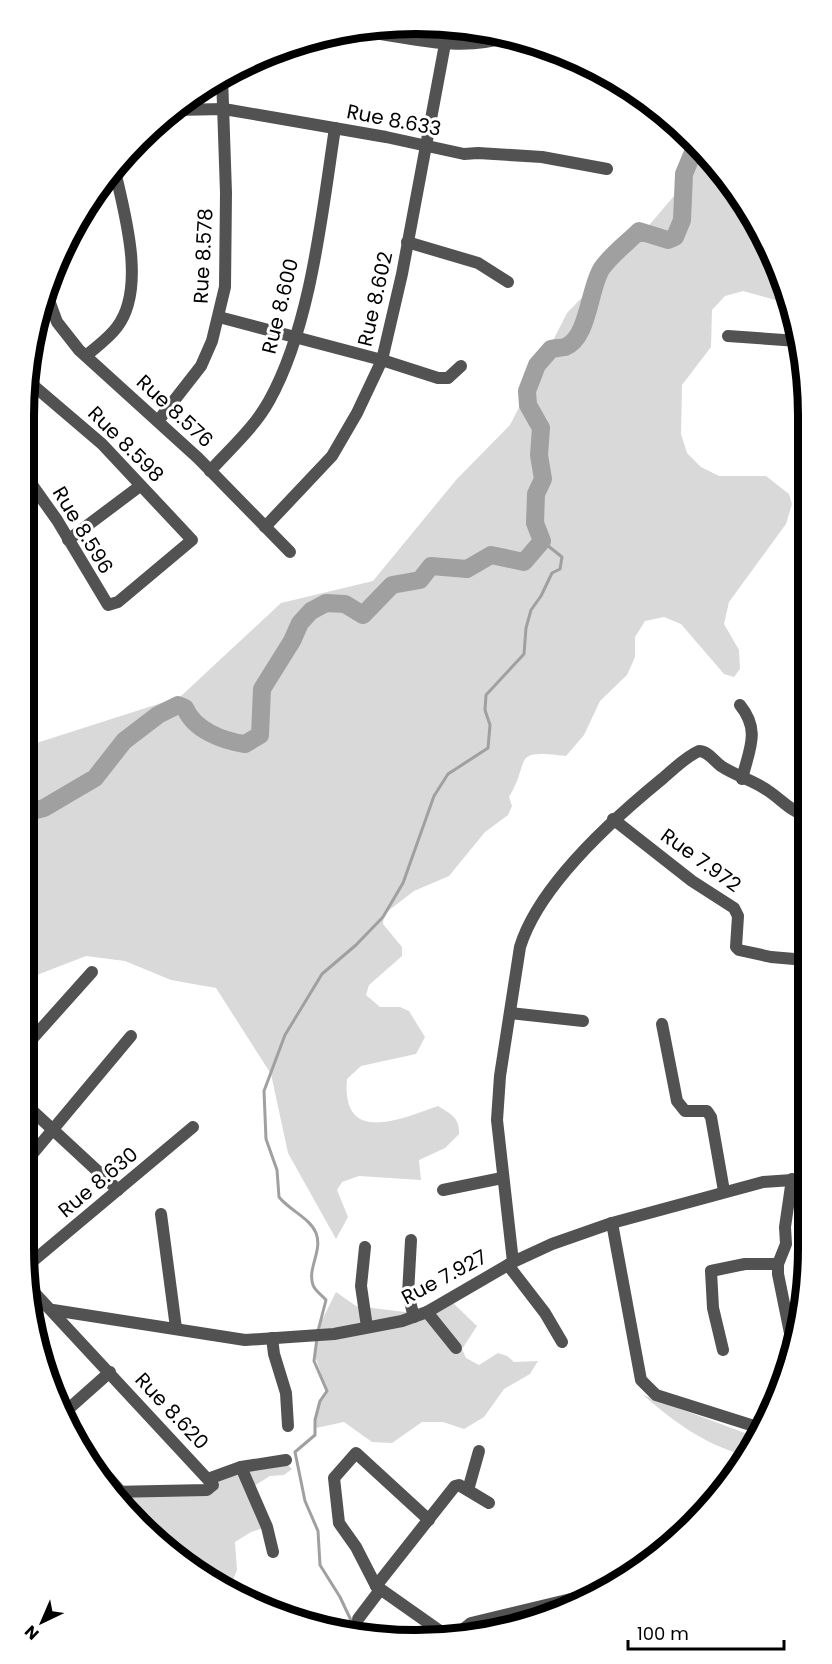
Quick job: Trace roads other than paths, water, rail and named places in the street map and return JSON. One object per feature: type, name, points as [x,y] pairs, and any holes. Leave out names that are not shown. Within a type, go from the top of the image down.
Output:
[{"type":"street","points":[[388,35],[445,44],[487,42]]},
{"type":"street","name":"Rue 8.602","points":[[265,527],[332,456],[357,413],[382,360],[408,242],[445,44]]},
{"type":"street","name":"Rue 8.578","points":[[158,421],[201,366],[212,341],[225,287],[223,87]]},
{"type":"street","name":"Rue 8.633","points":[[189,110],[224,109],[464,154],[542,157],[607,169]]},
{"type":"street","name":"Rue 8.600","points":[[210,471],[267,404],[279,381],[296,337],[335,128]]},
{"type":"street","points":[[86,356],[118,327],[130,293],[131,255],[116,180]]},
{"type":"street","points":[[408,242],[478,263],[508,282]]},
{"type":"street","name":"Rue 8.576","points":[[51,304],[65,334],[86,356],[158,421],[290,552]]},
{"type":"street","points":[[219,317],[382,360],[438,378],[448,378],[461,366]]},
{"type":"street","points":[[728,336],[790,340]]},
{"type":"street","name":"Rue 8.598","points":[[35,387],[88,430],[192,540],[118,602],[108,604]]},
{"type":"street","points":[[68,540],[140,486]]},
{"type":"street","name":"Rue 8.596","points":[[35,490],[108,604]]},
{"type":"street","points":[[740,705],[750,718],[754,729],[742,779]]},
{"type":"street","points":[[562,1342],[511,1264],[496,1120],[500,1076],[520,947],[527,929],[562,878],[613,819],[699,751],[704,751],[719,765],[742,779],[766,789],[790,809],[798,812]]},
{"type":"street","name":"Rue 7.972","points":[[613,819],[692,880],[734,908],[738,916],[736,947],[739,950],[771,957],[798,959]]},
{"type":"street","points":[[35,1036],[92,972]]},
{"type":"street","points":[[510,1013],[583,1021]]},
{"type":"street","points":[[662,1024],[677,1101],[685,1111],[707,1111],[711,1117],[724,1191]]},
{"type":"street","points":[[35,1152],[131,1036]]},
{"type":"street","points":[[35,1113],[118,1190]]},
{"type":"street","name":"Rue 8.630","points":[[35,1259],[193,1127]]},
{"type":"street","points":[[443,1190],[502,1178]]},
{"type":"street","points":[[789,1328],[778,1282],[778,1264],[786,1244],[785,1227],[792,1179]]},
{"type":"street","name":"Rue 7.927","points":[[52,1310],[245,1340],[307,1338],[334,1334],[414,1317],[427,1312],[511,1264],[552,1244],[612,1223],[724,1191],[763,1182],[798,1179]]},
{"type":"street","points":[[161,1214],[176,1328]]},
{"type":"street","points":[[612,1223],[641,1380],[656,1395],[753,1426]]},
{"type":"street","points":[[411,1240],[408,1294],[414,1317]]},
{"type":"street","points":[[365,1247],[361,1286],[367,1327]]},
{"type":"street","points":[[723,1350],[713,1308],[711,1271],[745,1264],[778,1264]]},
{"type":"street","name":"Rue 8.620","points":[[38,1296],[213,1485],[207,1490],[122,1492]]},
{"type":"street","points":[[427,1312],[456,1348]]},
{"type":"street","points":[[272,1338],[274,1354],[286,1393],[288,1426]]},
{"type":"street","points":[[70,1408],[110,1372]]},
{"type":"street","points":[[468,1490],[479,1450]]},
{"type":"street","points":[[429,1520],[356,1453],[334,1478],[339,1523],[356,1547],[378,1588],[438,1629]]},
{"type":"street","points":[[208,1479],[241,1467],[286,1460]]},
{"type":"street","points":[[241,1467],[267,1527],[273,1552]]},
{"type":"street","points":[[358,1619],[378,1588],[455,1486],[459,1485],[489,1503]]},
{"type":"street","points":[[468,1626],[555,1603]]},
{"type":"waterway","points":[[35,810],[44,808],[95,778],[124,741],[158,715],[178,705],[185,708],[189,716],[202,728],[219,737],[245,744],[260,735],[262,689],[292,641],[300,623],[311,611],[326,603],[345,604],[363,615],[392,585],[420,580],[431,566],[467,569],[491,555],[524,562],[542,541],[535,523],[536,494],[543,479],[539,455],[541,428],[528,405],[527,391],[537,365],[551,349],[565,347],[573,342],[584,323],[602,268],[639,231],[668,240],[675,237],[682,220],[684,174],[693,153]]},
{"type":"waterway","points":[[318,1331],[326,1300],[315,1289],[312,1279],[318,1240],[309,1223],[279,1197],[277,1170],[266,1139],[264,1091],[285,1035],[322,974],[356,945],[383,917],[403,883],[434,796],[448,774],[488,748],[490,725],[485,710],[486,695],[524,654],[526,628],[531,610],[552,573],[560,569],[562,557],[542,541]]},
{"type":"waterway","points":[[317,1338],[314,1361],[327,1391],[320,1401],[315,1420],[315,1435],[295,1452],[305,1501],[318,1531],[320,1565],[340,1597],[353,1624]]}]
